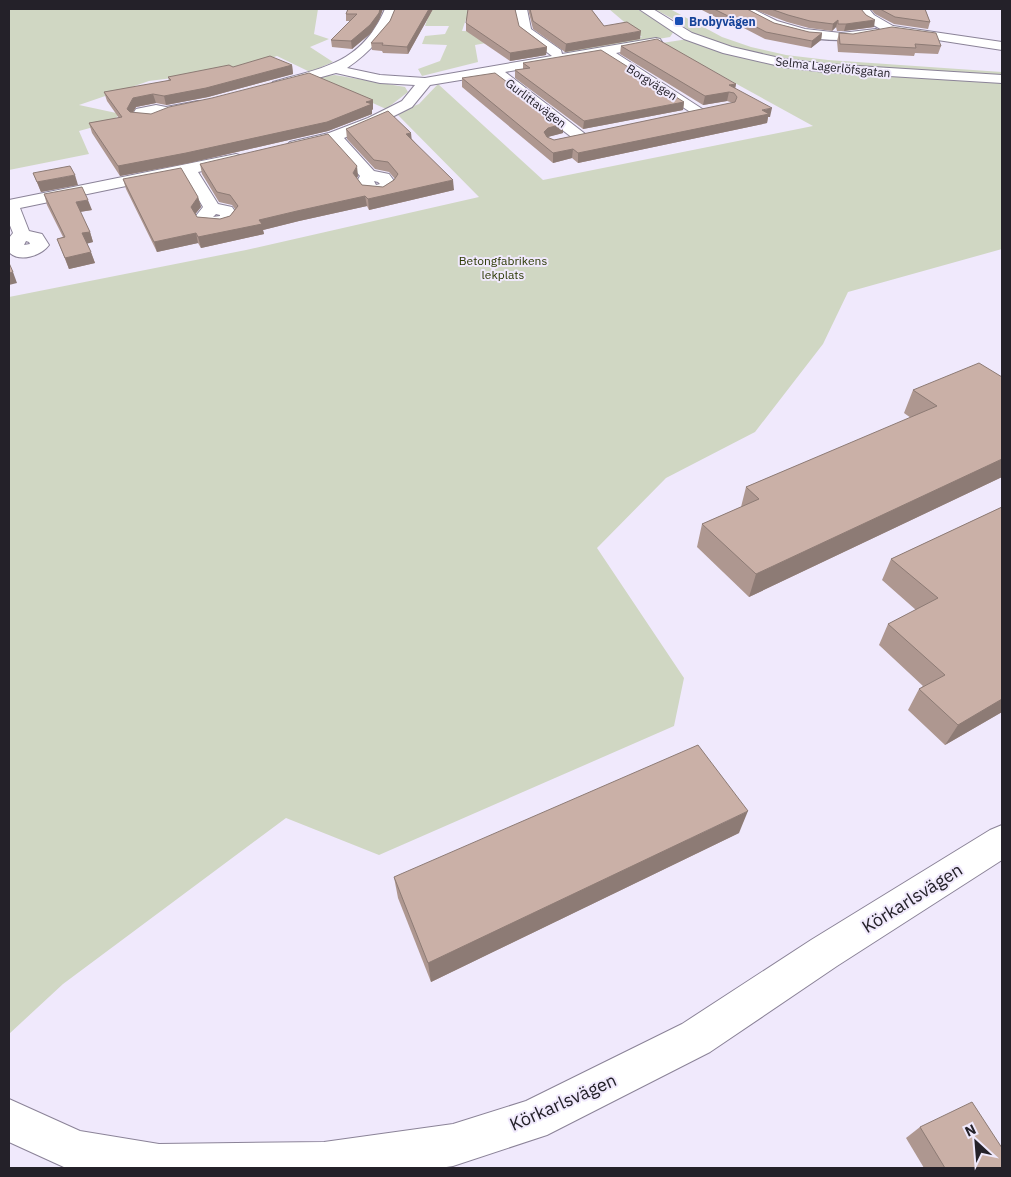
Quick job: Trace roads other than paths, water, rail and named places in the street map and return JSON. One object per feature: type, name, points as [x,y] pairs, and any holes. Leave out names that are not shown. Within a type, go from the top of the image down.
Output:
[{"type":"street","points":[[262,90],[335,69],[376,37],[387,21],[391,9]]},
{"type":"street","points":[[521,9],[525,31],[563,58]]},
{"type":"street","name":"Selma Lagerlöfsgatan","points":[[645,9],[688,36],[728,50],[784,64],[1002,80]]},
{"type":"street","points":[[744,9],[784,28],[834,36],[861,36],[890,29]]},
{"type":"street","points":[[863,9],[870,18],[890,29],[1002,46]]},
{"type":"street","points":[[335,69],[380,79],[425,82],[688,36]]},
{"type":"street","name":"Borgvägen","points":[[604,51],[700,112]]},
{"type":"street","name":"Gurlittavägen","points":[[493,70],[579,136]]},
{"type":"street","points":[[276,150],[334,136],[373,121],[407,104],[425,82]]},
{"type":"street","points":[[166,111],[209,102]]},
{"type":"street","points":[[682,116],[718,109]]},
{"type":"street","points":[[562,140],[598,132]]},
{"type":"street","points":[[334,136],[369,176]]},
{"type":"street","points":[[22,234],[9,205],[189,170],[247,156]]},
{"type":"street","points":[[189,170],[212,208]]},
{"type":"street","name":"Körkarlsvägen","points":[[9,1120],[78,1152],[159,1166],[324,1164],[453,1145],[532,1120],[696,1038],[824,953],[1002,841]]},
{"type":"place","name":"Brobyvägen","points":[[679,21]]},
{"type":"park label","name":"Betongfabrikens lekplats","points":[[503,267]]}]
